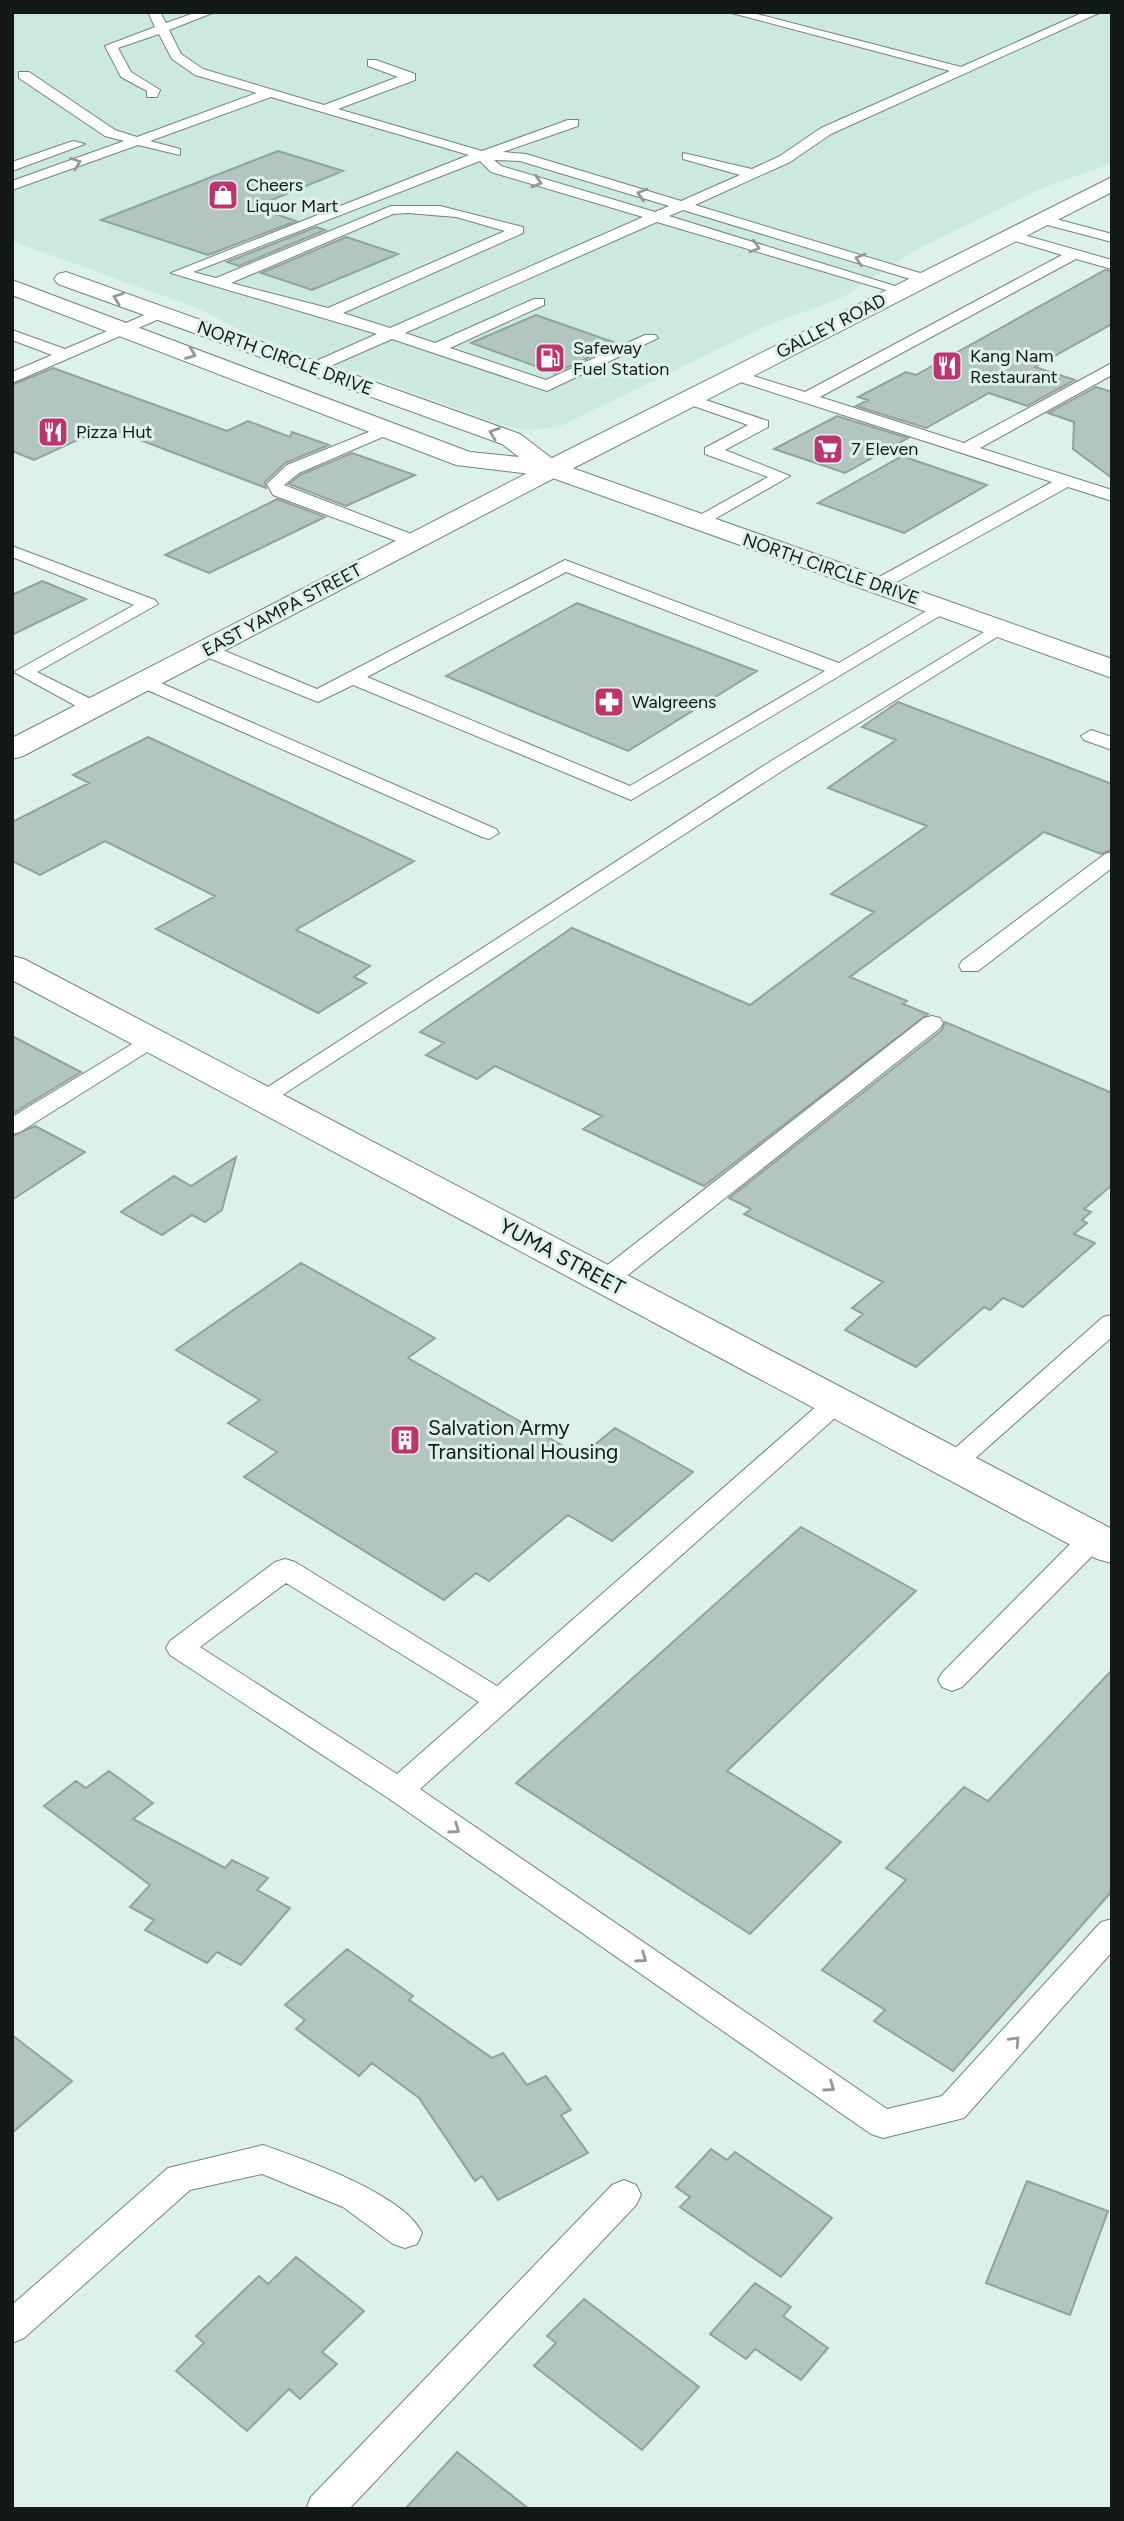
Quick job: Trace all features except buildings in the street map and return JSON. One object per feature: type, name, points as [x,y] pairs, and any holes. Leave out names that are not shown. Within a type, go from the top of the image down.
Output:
[{"type":"main road","name":"GALLEY ROAD","points":[[551,469],[1112,183]]},
{"type":"main road","name":"NORTH CIRCLE DRIVE","points":[[49,273],[511,439],[551,469]]},
{"type":"main road","name":"NORTH CIRCLE DRIVE","points":[[13,287],[465,459],[551,469],[1112,669]]},
{"type":"main road","name":"EAST YAMPA STREET","points":[[12,750],[551,469]]},
{"type":"main road","name":"YUMA STREET","points":[[12,966],[1102,1543]]},
{"type":"lane","points":[[154,12],[169,47],[187,65],[241,86],[482,155],[521,158],[925,279]]},
{"type":"lane","points":[[152,94],[154,90],[126,75],[111,46],[209,12]]},
{"type":"lane","points":[[734,12],[963,71]]},
{"type":"lane","points":[[313,368],[753,174],[785,159],[826,131],[1095,12]]},
{"type":"lane","points":[[322,110],[410,77],[372,63]]},
{"type":"lane","points":[[24,75],[84,118],[110,132],[175,152]]},
{"type":"lane","points":[[215,95],[241,86]]},
{"type":"lane","points":[[12,186],[267,94]]},
{"type":"lane","points":[[12,167],[136,123]]},
{"type":"lane","points":[[573,124],[482,155],[178,273],[329,313],[547,386],[650,338]]},
{"type":"lane","points":[[12,159],[32,153],[60,150]]},
{"type":"lane","points":[[482,155],[496,169],[901,290]]},
{"type":"lane","points":[[688,156],[753,174]]},
{"type":"lane","points":[[1041,219],[1112,238]]},
{"type":"lane","points":[[220,282],[237,275],[272,269],[383,223],[492,222],[518,230],[329,313]]},
{"type":"lane","points":[[1010,235],[1112,265]]},
{"type":"lane","points":[[806,398],[1075,254]]},
{"type":"lane","points":[[438,348],[539,302]]},
{"type":"lane","points":[[12,378],[161,313]]},
{"type":"lane","points":[[12,335],[67,355]]},
{"type":"lane","points":[[966,449],[1112,368]]},
{"type":"lane","points":[[734,376],[1112,496]]},
{"type":"lane","points":[[688,399],[762,424],[711,451],[782,476],[699,523]]},
{"type":"lane","points":[[386,430],[293,469],[275,484],[279,491],[413,541]]},
{"type":"lane","points":[[878,585],[1066,481]]},
{"type":"lane","points":[[12,551],[149,604],[23,672],[94,708]]},
{"type":"lane","points":[[206,650],[318,696],[565,565],[838,669]]},
{"type":"lane","points":[[352,678],[631,794],[944,608]]},
{"type":"lane","points":[[262,1098],[778,765],[999,628]]},
{"type":"lane","points":[[145,682],[489,833]]},
{"type":"lane","points":[[1091,736],[1112,744]]},
{"type":"lane","points":[[970,966],[1112,858]]},
{"type":"lane","points":[[605,1280],[932,1023]]},
{"type":"lane","points":[[12,1127],[152,1039]]},
{"type":"lane","points":[[953,1464],[1112,1323]]},
{"type":"lane","points":[[399,1790],[836,1403]]},
{"type":"lane","points":[[951,1680],[1102,1543]]},
{"type":"lane","points":[[499,1701],[285,1569],[180,1648],[399,1790],[883,2124],[952,2108],[1112,1931]]},
{"type":"lane","points":[[12,2327],[180,2178],[263,2159],[355,2197],[405,2232]]},
{"type":"lane","points":[[324,2509],[624,2195]]},
{"type":"shaded area","points":[[12,12],[1112,12],[1112,163],[1040,189],[914,251],[843,297],[766,326],[559,427],[526,430],[505,426],[244,332],[202,310],[12,241]]},
{"type":"place","name":"Cheers Liquor Mart","points":[[223,195]]},
{"type":"place","name":"Safeway Fuel Station","points":[[550,358]]},
{"type":"place","name":"Kang Nam Restaurant","points":[[947,366]]},
{"type":"place","name":"Pizza Hut","points":[[53,432]]},
{"type":"place","name":"7 Eleven","points":[[828,449]]},
{"type":"place","name":"Walgreens","points":[[609,702]]},
{"type":"place","name":"Salvation Army Transitional Housing","points":[[405,1440]]}]
